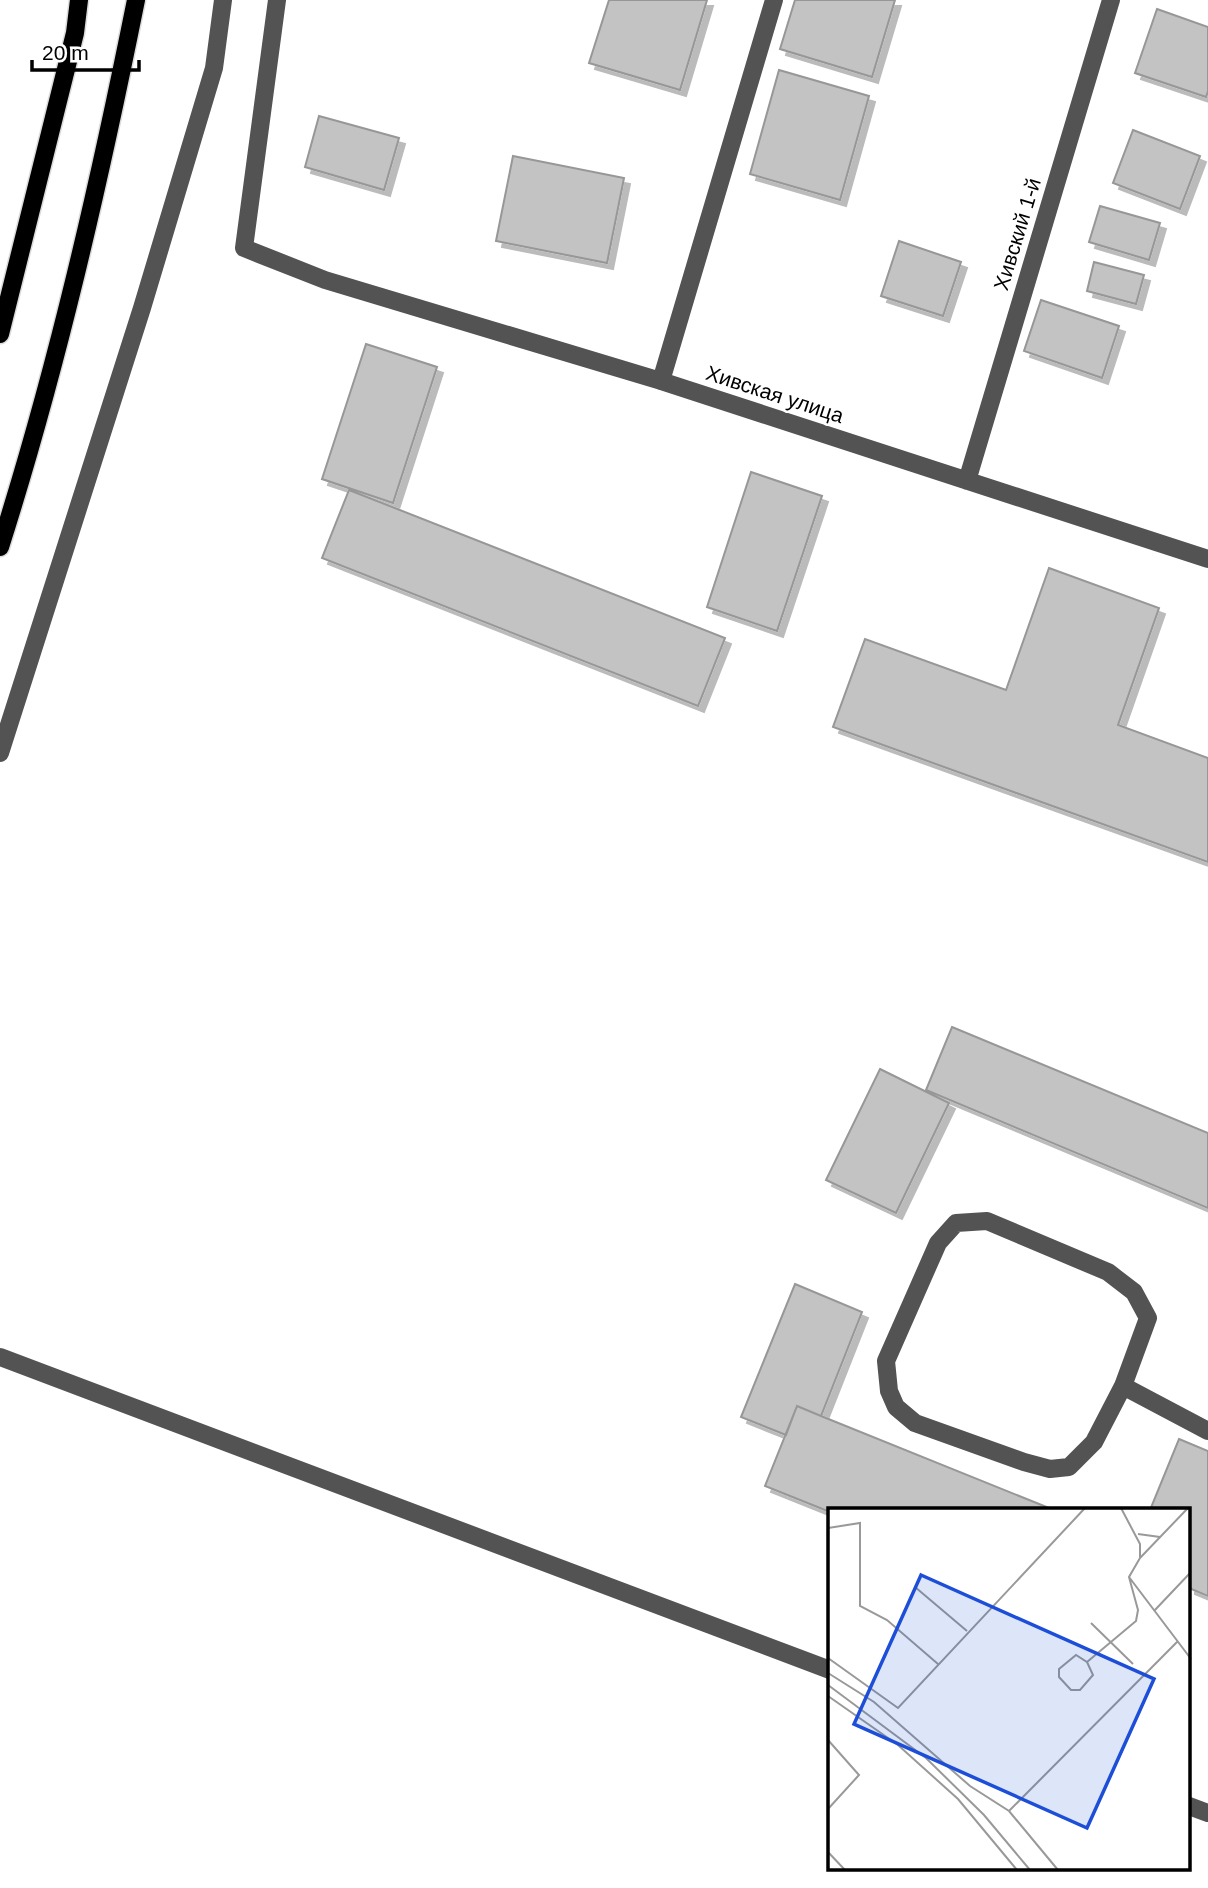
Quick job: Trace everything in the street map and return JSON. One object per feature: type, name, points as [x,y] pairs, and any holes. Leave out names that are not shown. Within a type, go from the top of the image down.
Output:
[{"type":"main road","points":[[0,334],[75,33],[79,0]]},
{"type":"main road","points":[[0,547],[50,373],[110,130],[136,0]]},
{"type":"street","points":[[0,753],[138,321],[214,68],[223,0]]},
{"type":"street","name":"Хивская улица","points":[[276,0],[244,248],[325,280],[661,381],[1208,559]]},
{"type":"street","points":[[661,381],[774,0]]},
{"type":"street","name":"Хивский 1-й","points":[[967,481],[1111,0]]},
{"type":"street","points":[[987,1221],[1108,1272],[1134,1292],[1148,1318],[1123,1387],[1094,1442],[1083,1456],[1069,1468],[1050,1469],[915,1423],[896,1407],[888,1391],[886,1362],[938,1243],[956,1223],[987,1221]]},
{"type":"street","points":[[0,1357],[828,1669]]},
{"type":"street","points":[[1123,1387],[1208,1430]]},
{"type":"street","points":[[1190,1806],[1208,1813]]},
{"type":"building","points":[[609,0],[707,0],[680,90],[589,63]]},
{"type":"building","points":[[795,0],[895,0],[872,77],[780,49]]},
{"type":"building","points":[[1157,9],[1208,27],[1206,97],[1135,73]]},
{"type":"building","points":[[779,70],[869,96],[840,200],[750,174]]},
{"type":"building","points":[[319,116],[399,138],[384,190],[305,167]]},
{"type":"building","points":[[1133,130],[1200,156],[1180,209],[1113,183]]},
{"type":"building","points":[[513,156],[624,178],[607,263],[496,241]]},
{"type":"building","points":[[1100,206],[1160,223],[1149,260],[1089,242]]},
{"type":"building","points":[[899,241],[961,262],[943,316],[881,296]]},
{"type":"building","points":[[1094,262],[1144,275],[1136,304],[1087,291]]},
{"type":"building","points":[[1041,300],[1119,326],[1102,378],[1024,351]]},
{"type":"building","points":[[366,344],[437,367],[393,503],[322,479]]},
{"type":"building","points":[[751,472],[822,496],[777,631],[707,607]]},
{"type":"building","points":[[349,490],[725,638],[698,706],[322,558]]},
{"type":"building","points":[[1049,568],[1159,608],[1118,725],[1208,758],[1208,862],[833,727],[865,639],[1006,690]]},
{"type":"building","points":[[952,1027],[1208,1133],[1208,1208],[926,1090]]},
{"type":"building","points":[[880,1069],[949,1103],[896,1213],[826,1180]]},
{"type":"building","points":[[795,1284],[862,1312],[821,1416],[797,1406],[786,1435],[741,1417]]},
{"type":"building","points":[[797,1406],[1049,1508],[828,1508],[828,1511],[765,1486]]},
{"type":"building","points":[[1179,1439],[1208,1451],[1208,1596],[1190,1588],[1190,1508],[1151,1508]]}]
